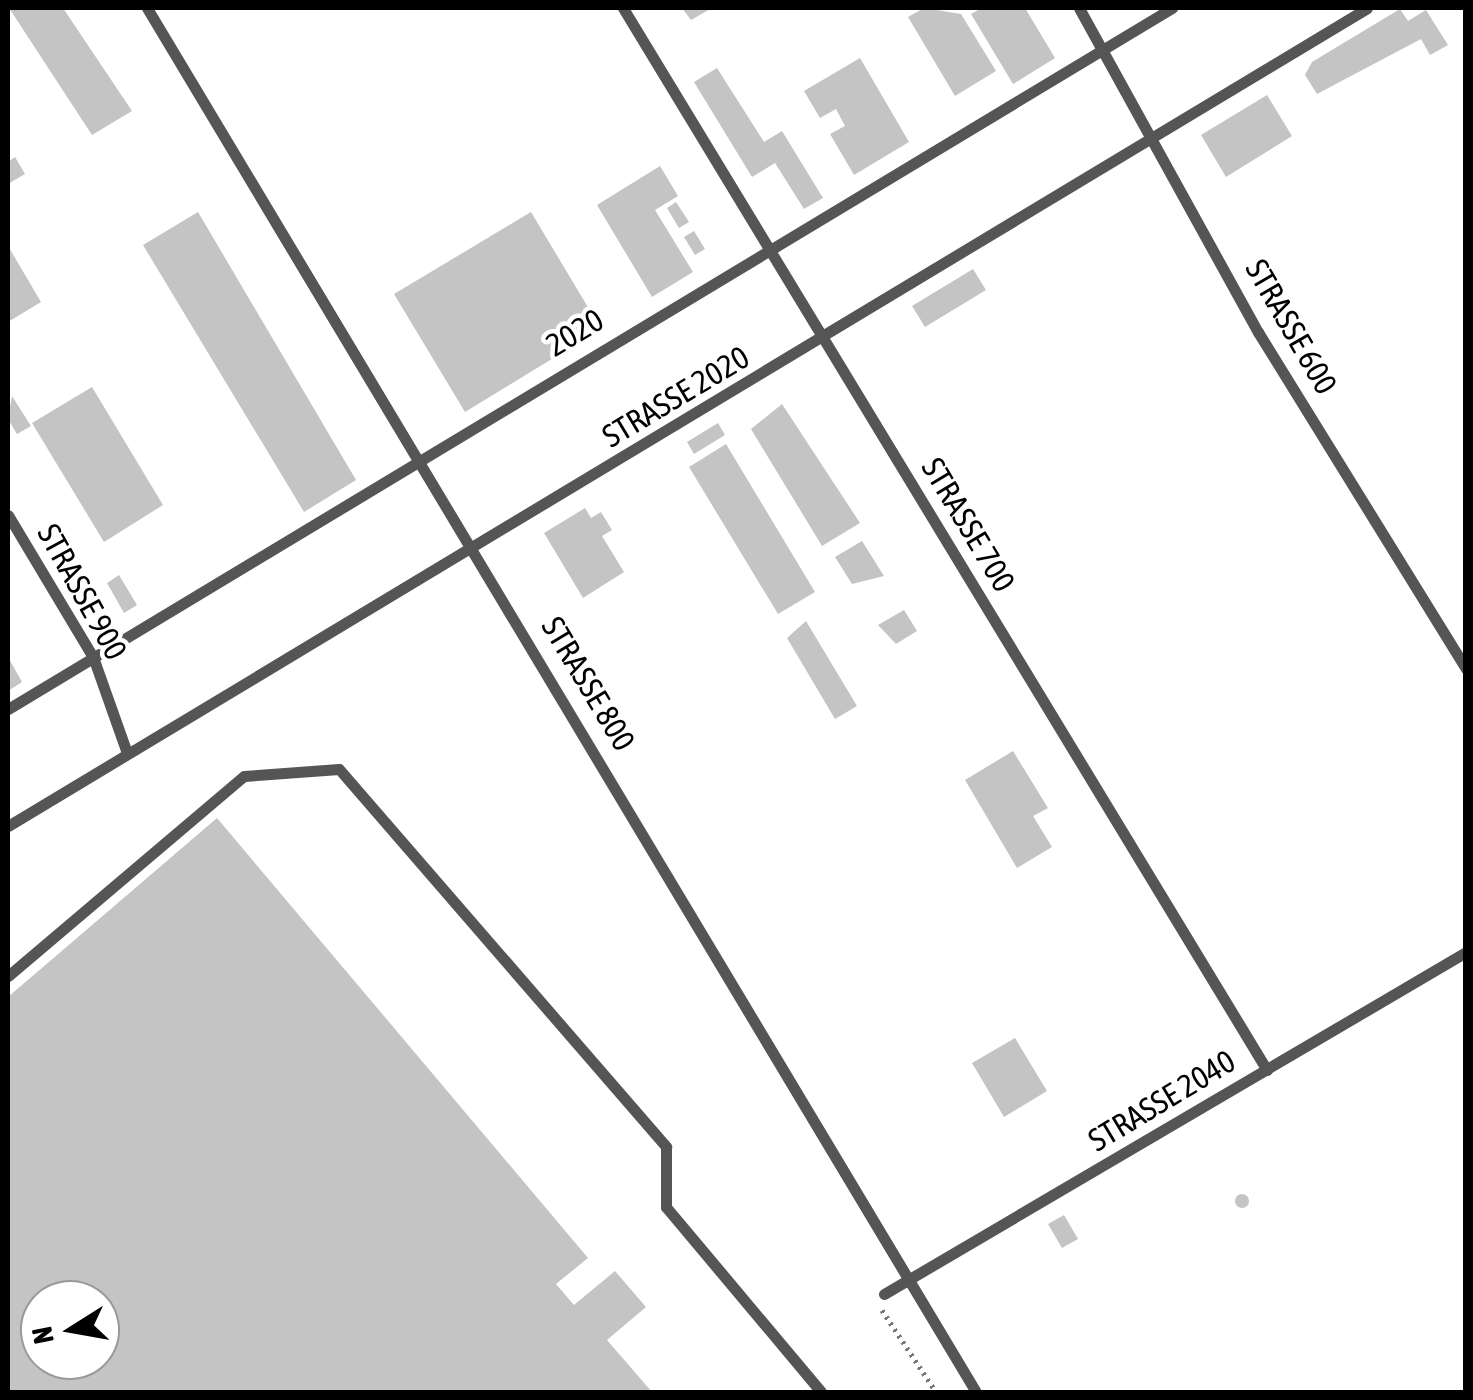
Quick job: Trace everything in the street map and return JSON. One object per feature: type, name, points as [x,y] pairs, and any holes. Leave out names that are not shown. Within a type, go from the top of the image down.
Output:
[{"type":"lane","name":"STRASSE 800","points":[[147,8],[476,548],[976,1392]]},
{"type":"lane","name":"STRASSE 700","points":[[623,8],[1268,1070]]},
{"type":"lane","name":"STRASSE 600","points":[[1079,8],[1155,136],[1258,332],[1466,669]]},
{"type":"lane","name":"2020","points":[[8,709],[766,246],[1172,8]]},
{"type":"lane","name":"STRASSE 2020","points":[[8,826],[1368,8]]},
{"type":"lane","name":"STRASSE 900","points":[[8,515],[93,657],[126,752]]},
{"type":"lane","points":[[8,976],[244,776],[339,769],[666,1147],[666,1208],[821,1392]]},
{"type":"lane","name":"STRASSE 2040","points":[[884,1294],[1466,952]]},
{"type":"path","points":[[884,1294],[875,1300],[936,1392]]},
{"type":"building","points":[[9,8],[63,8],[132,111],[92,135]]},
{"type":"building","points":[[682,8],[712,8],[691,20]]},
{"type":"building","points":[[924,8],[961,14],[996,71],[955,96],[908,17]]},
{"type":"building","points":[[982,8],[1025,8],[1055,58],[1013,84],[971,14]]},
{"type":"building","points":[[1400,9],[1408,21],[1426,10],[1448,45],[1430,55],[1421,39],[1317,94],[1305,75],[1312,62]]},
{"type":"building","points":[[860,58],[909,142],[854,175],[830,134],[845,126],[836,109],[820,118],[804,91]]},
{"type":"building","points":[[717,68],[764,142],[782,131],[823,198],[804,209],[775,163],[752,177],[694,82]]},
{"type":"building","points":[[1267,95],[1292,136],[1226,177],[1201,135]]},
{"type":"building","points":[[15,157],[25,174],[8,184],[8,162]]},
{"type":"building","points":[[660,166],[678,196],[655,210],[693,272],[652,297],[597,205]]},
{"type":"building","points":[[676,202],[689,222],[679,228],[667,208]]},
{"type":"building","points":[[198,212],[356,480],[304,512],[143,245]]},
{"type":"building","points":[[531,212],[601,329],[465,412],[394,294]]},
{"type":"building","points":[[694,231],[705,249],[695,255],[684,237]]},
{"type":"building","points":[[8,246],[41,302],[8,322]]},
{"type":"building","points":[[973,269],[986,290],[925,327],[912,306]]},
{"type":"building","points":[[92,387],[163,505],[104,542],[32,423]]},
{"type":"building","points":[[12,396],[31,426],[17,434],[8,419]]},
{"type":"building","points":[[782,404],[860,523],[822,546],[751,429]]},
{"type":"building","points":[[718,423],[725,435],[694,454],[687,442]]},
{"type":"building","points":[[726,444],[815,592],[778,614],[689,467]]},
{"type":"building","points":[[585,508],[591,518],[601,512],[612,530],[602,536],[624,572],[583,598],[544,533]]},
{"type":"building","points":[[862,541],[884,576],[852,584],[835,557]]},
{"type":"building","points":[[119,575],[137,605],[124,613],[107,583]]},
{"type":"building","points":[[904,610],[917,631],[896,644],[878,625]]},
{"type":"building","points":[[806,621],[857,706],[835,719],[787,638]]},
{"type":"building","points":[[8,657],[22,682],[8,691]]},
{"type":"building","points":[[1013,751],[1048,808],[1033,816],[1052,847],[1017,868],[965,780]]},
{"type":"building","points":[[217,818],[588,1258],[556,1284],[574,1305],[615,1271],[646,1307],[607,1340],[652,1392],[8,1392],[8,997]]},
{"type":"building","points":[[1015,1038],[1047,1091],[1004,1117],[972,1063]]},
{"type":"building","points":[[1242,1194],[1249,1201],[1242,1208],[1235,1201]]},
{"type":"building","points":[[1064,1215],[1078,1239],[1062,1248],[1048,1224]]}]
